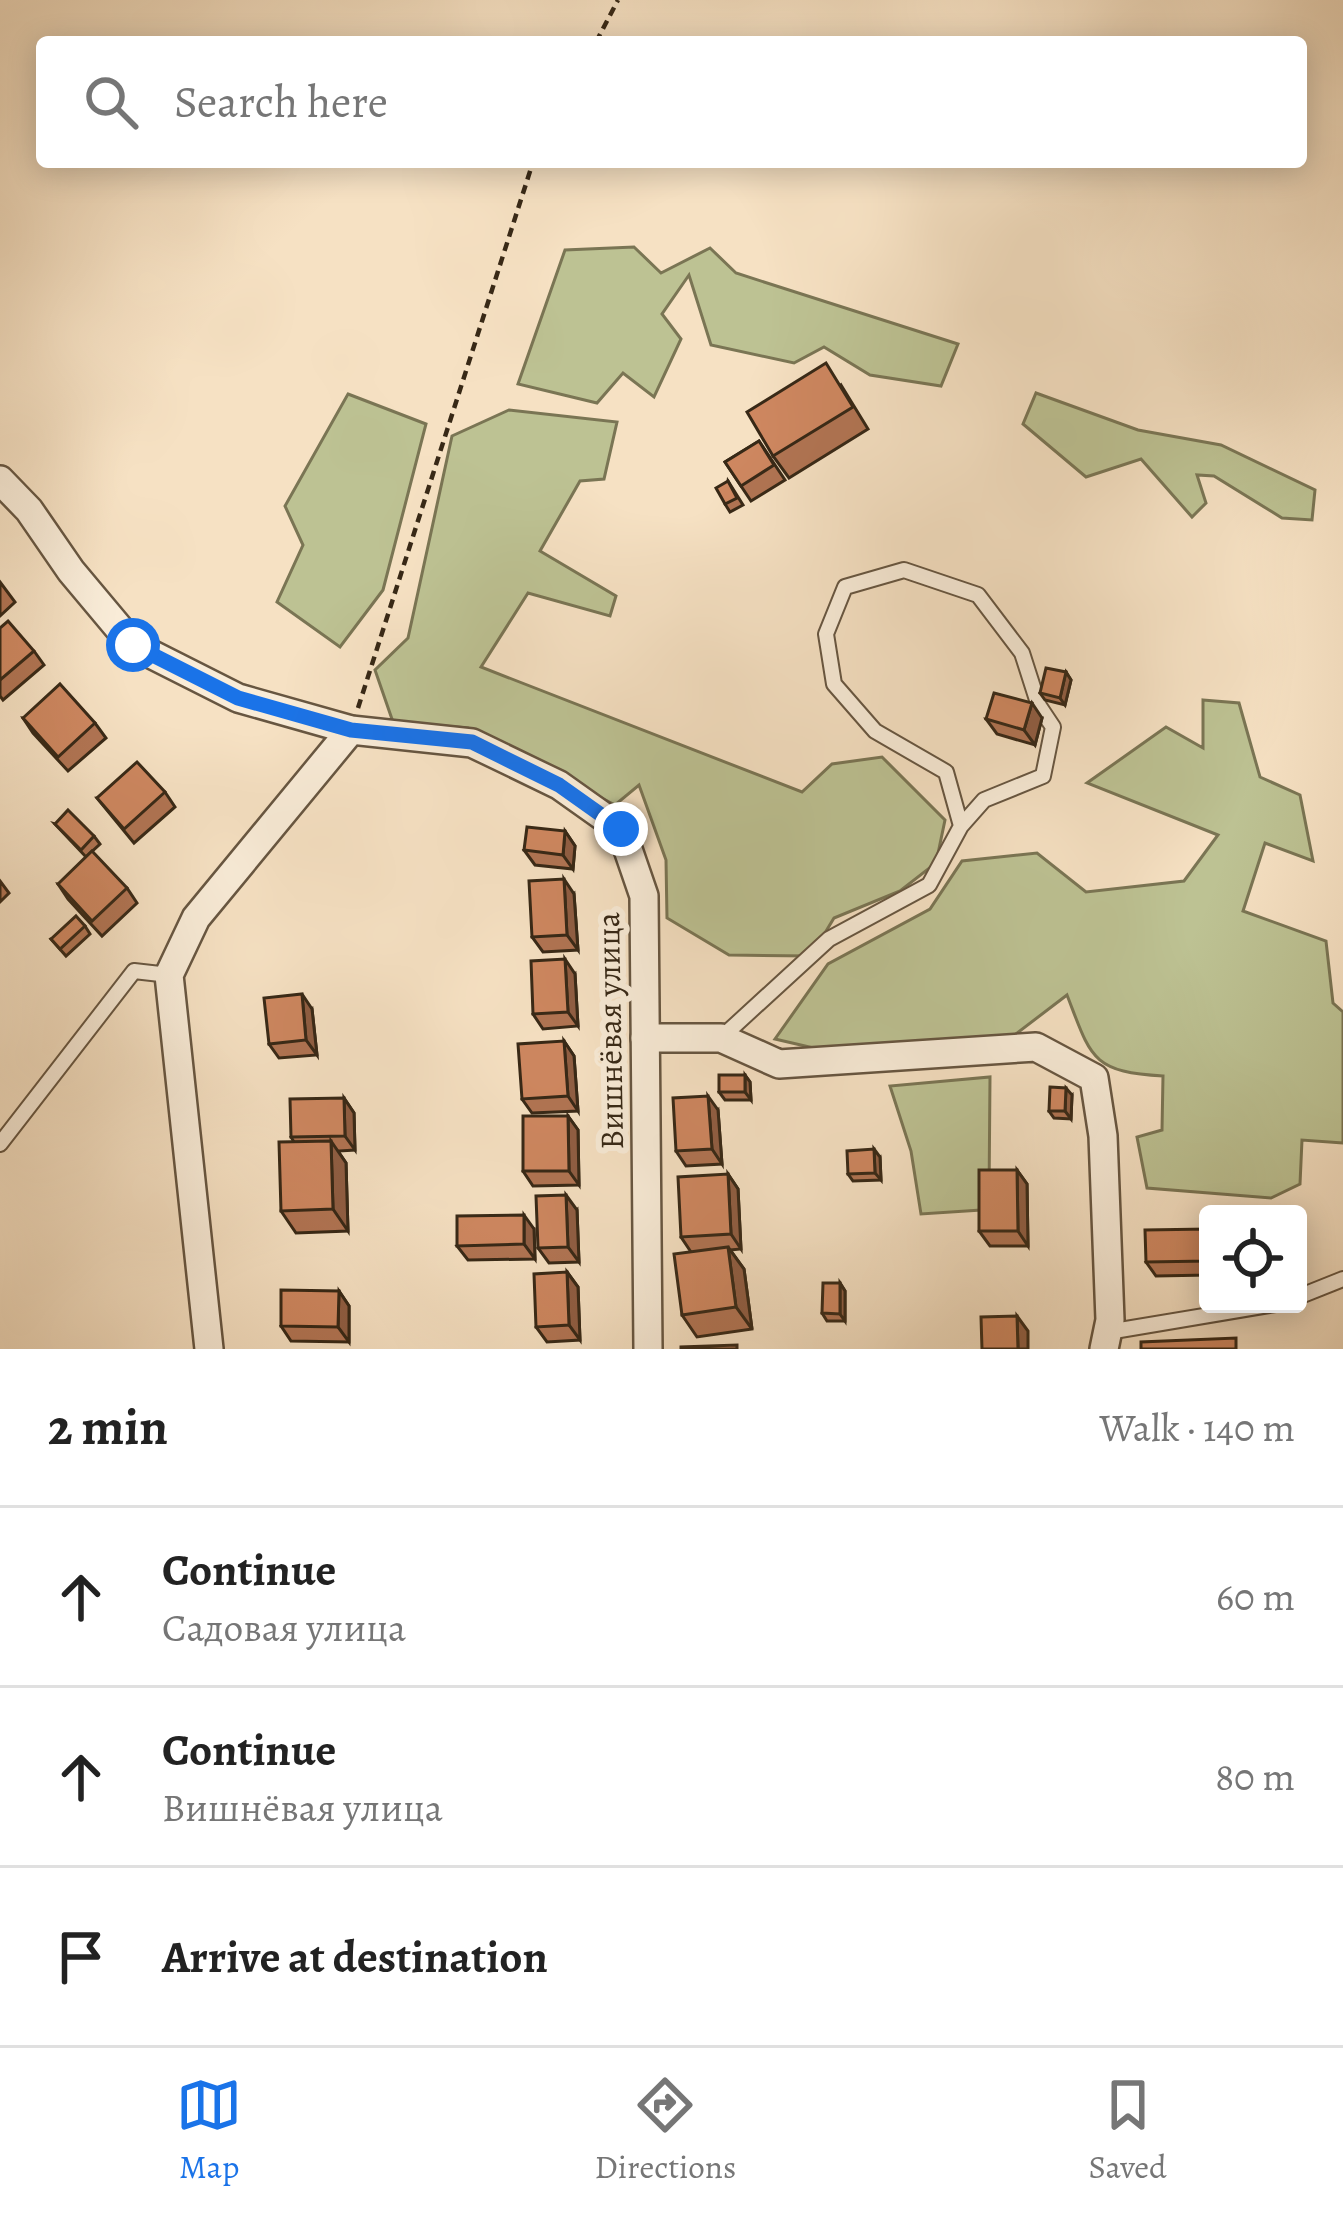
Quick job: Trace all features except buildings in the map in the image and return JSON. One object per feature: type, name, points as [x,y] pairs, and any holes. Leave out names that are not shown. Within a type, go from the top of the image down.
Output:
[{"type":"street","name":"Вишнёвая улица","points":[[0,480],[29,510],[71,571],[133,645],[238,698],[351,730],[472,742],[559,785],[621,829],[644,896],[648,1349]]},
{"type":"street","points":[[209,1349],[169,975],[196,918],[351,730]]},
{"type":"street","points":[[645,1038],[721,1038],[778,1064],[1036,1047],[1094,1078],[1103,1136],[1106,1340]]},
{"type":"lane","points":[[721,1038],[829,940],[929,885],[961,826],[984,800],[1043,776],[1053,727],[1039,706],[1022,653],[978,595],[904,570],[845,587],[826,634],[834,684],[874,730],[946,772],[961,826]]},
{"type":"lane","points":[[0,1144],[134,971],[169,975]]},
{"type":"lane","points":[[1307,1293],[1343,1279]]},
{"type":"lane","points":[[1106,1340],[1233,1313]]},
{"type":"path","points":[[599,36],[618,0]]},
{"type":"path","points":[[351,730],[531,168]]},
{"type":"green space","points":[[634,247],[661,273],[710,248],[736,273],[958,344],[941,386],[870,375],[824,347],[794,363],[711,345],[689,275],[662,314],[681,339],[654,397],[623,373],[597,403],[518,384],[565,250]]},
{"type":"green space","points":[[1036,393],[1138,430],[1221,445],[1315,490],[1312,520],[1282,518],[1214,476],[1197,475],[1206,503],[1192,517],[1141,459],[1086,477],[1023,424]]},
{"type":"green space","points":[[348,394],[426,424],[383,590],[340,647],[277,602],[303,545],[285,506]]},
{"type":"green space","points":[[509,410],[617,422],[604,479],[580,481],[540,551],[616,596],[610,616],[528,593],[481,667],[802,792],[832,764],[882,757],[945,820],[936,863],[900,891],[834,918],[811,956],[729,955],[667,918],[666,860],[639,785],[615,805],[468,728],[393,722],[375,670],[408,638],[452,436]]},
{"type":"green space","points":[[1203,700],[1239,703],[1260,777],[1300,795],[1313,861],[1265,843],[1243,911],[1326,941],[1333,1003],[1343,1012],[1343,1143],[1302,1140],[1300,1184],[1271,1198],[1147,1188],[1137,1137],[1162,1130],[1163,1076],[1121,1070],[1097,1057],[1067,995],[1008,1040],[835,1053],[775,1039],[828,964],[930,909],[962,861],[1037,853],[1086,892],[1184,881],[1218,835],[1087,783],[1166,727],[1203,748]]},
{"type":"green space","points":[[990,1077],[989,1199],[981,1210],[921,1214],[911,1151],[890,1086]]},
{"type":"route","points":[[133,645],[238,698],[351,730],[472,742],[559,785],[621,829]]}]
